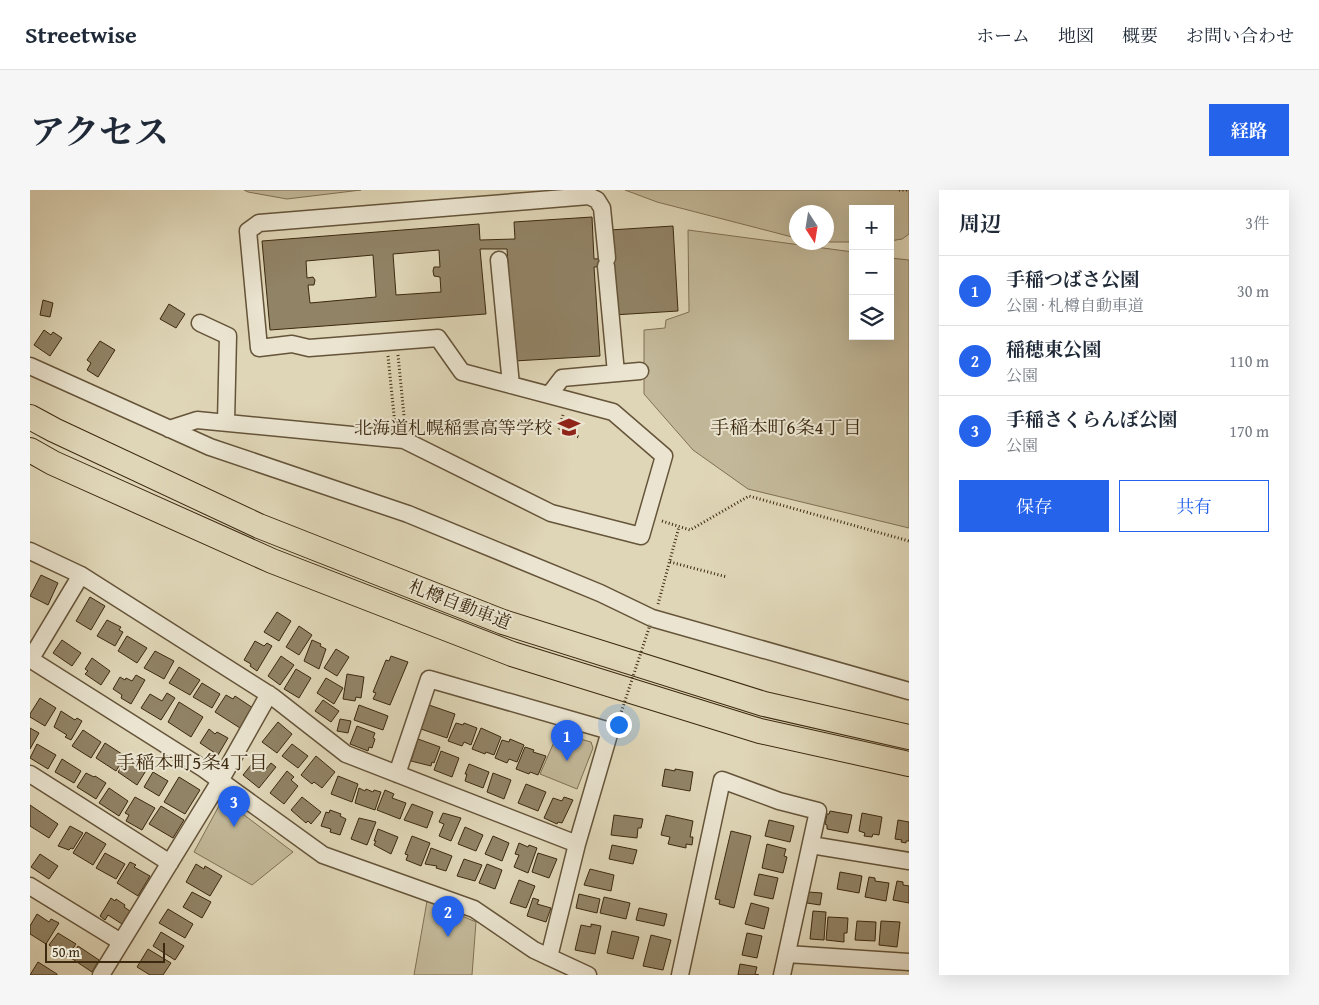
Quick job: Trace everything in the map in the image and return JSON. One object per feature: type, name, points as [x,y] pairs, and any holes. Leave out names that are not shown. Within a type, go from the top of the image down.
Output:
[{"type":"highway","name":"札樽自動車道","points":[[30,417],[260,526],[503,622],[764,704],[909,737]]},
{"type":"highway","name":"札樽自動車道","points":[[30,450],[53,464],[272,561],[512,654],[760,731],[909,764]]},
{"type":"street","points":[[170,429],[197,420],[404,440],[551,513],[641,536],[664,456],[613,412],[462,372],[438,338],[309,348],[292,344],[259,348],[248,231],[259,223],[589,196],[597,200],[602,208],[616,373]]},
{"type":"street","points":[[500,260],[510,385]]},
{"type":"street","points":[[200,323],[228,336],[226,422]]},
{"type":"street","points":[[30,366],[210,447],[408,514],[600,593],[652,618],[909,691]]},
{"type":"street","points":[[549,396],[562,378],[640,371]]},
{"type":"street","points":[[30,551],[81,575],[269,694],[346,754],[577,844]]},
{"type":"street","points":[[81,575],[30,660],[220,781],[323,856],[474,909],[534,950],[588,975]]},
{"type":"street","points":[[397,774],[428,679],[610,731],[577,844],[549,957]]},
{"type":"street","points":[[101,975],[220,781],[269,694]]},
{"type":"street","points":[[30,774],[170,863]]},
{"type":"street","points":[[680,975],[722,780],[779,801],[818,811],[782,975]]},
{"type":"street","points":[[811,845],[909,861]]},
{"type":"street","points":[[30,886],[121,942]]},
{"type":"street","points":[[787,954],[909,962]]},
{"type":"path","points":[[899,190],[909,190]]},
{"type":"path","points":[[388,354],[395,430]]},
{"type":"path","points":[[397,354],[405,427]]},
{"type":"path","points":[[564,410],[559,430],[579,437]]},
{"type":"path","points":[[658,520],[690,530],[749,496],[909,541]]},
{"type":"path","points":[[658,602],[679,527]]},
{"type":"path","points":[[670,562],[727,577]]},
{"type":"path","points":[[617,725],[650,625]]},
{"type":"shaded area","points":[[244,190],[361,190],[287,199]]},
{"type":"shaded area","points":[[625,190],[909,190],[909,234],[902,239],[894,240],[894,205],[849,205],[849,242],[834,242],[834,205],[789,205],[789,236],[657,202]]},
{"type":"shaded area","points":[[688,230],[789,243],[789,250],[834,249],[849,251],[849,340],[894,340],[894,258],[909,260],[909,528],[748,489],[693,450],[644,394],[644,330],[665,328],[666,320],[689,312]]},
{"type":"shaded area","points":[[558,733],[591,742],[593,748],[577,789],[540,774]]},
{"type":"shaded area","points":[[221,802],[227,802],[293,852],[252,885],[194,852]]},
{"type":"shaded area","points":[[427,901],[476,922],[472,975],[414,975]]},
{"type":"building","points":[[592,217],[594,259],[611,258],[610,230],[673,226],[678,311],[613,315],[610,266],[594,267],[600,356],[514,361],[507,249],[480,249],[486,314],[270,330],[262,241],[479,224],[480,240],[515,239],[514,222]],"holes":[[[439,250],[440,267],[434,267],[433,271],[434,276],[440,277],[441,292],[396,295],[393,254]],[[373,255],[376,297],[310,303],[308,285],[314,285],[315,280],[313,277],[307,278],[306,261]]]},
{"type":"building","points":[[43,300],[53,303],[50,317],[40,315]]},
{"type":"building","points":[[169,304],[185,314],[176,328],[160,319]]},
{"type":"building","points":[[44,330],[51,335],[53,332],[62,338],[50,356],[34,345]]},
{"type":"building","points":[[100,341],[115,350],[98,377],[87,370],[91,363],[87,360]]},
{"type":"building","points":[[41,575],[58,583],[48,605],[30,596]]},
{"type":"building","points":[[90,597],[105,606],[91,630],[76,621]]},
{"type":"building","points":[[277,612],[291,621],[279,641],[264,632]]},
{"type":"building","points":[[107,620],[121,627],[119,630],[123,632],[115,646],[97,636]]},
{"type":"building","points":[[299,626],[312,635],[299,655],[286,647]]},
{"type":"building","points":[[127,636],[147,648],[137,663],[118,651]]},
{"type":"building","points":[[62,640],[81,653],[72,666],[53,653]]},
{"type":"building","points":[[312,640],[321,644],[320,646],[326,649],[319,669],[304,661]]},
{"type":"building","points":[[255,641],[264,646],[267,643],[272,646],[257,671],[244,660]]},
{"type":"building","points":[[336,649],[349,657],[337,676],[324,668]]},
{"type":"building","points":[[155,651],[174,661],[164,679],[144,668]]},
{"type":"building","points":[[281,656],[294,665],[280,685],[268,676]]},
{"type":"building","points":[[391,656],[408,662],[390,705],[373,699],[376,693],[373,692],[386,660],[389,661]]},
{"type":"building","points":[[92,658],[110,671],[101,685],[85,674],[88,671],[85,669]]},
{"type":"building","points":[[179,667],[200,680],[190,695],[169,683]]},
{"type":"building","points":[[296,669],[311,678],[299,698],[284,689]]},
{"type":"building","points":[[347,674],[364,677],[361,698],[356,697],[355,701],[343,699]]},
{"type":"building","points":[[136,675],[145,680],[131,704],[121,698],[122,695],[113,689],[120,677],[132,681]]},
{"type":"building","points":[[326,678],[343,688],[334,704],[317,693]]},
{"type":"building","points":[[202,683],[220,694],[212,708],[193,697]]},
{"type":"building","points":[[167,693],[175,698],[161,720],[141,708],[150,694],[162,701]]},
{"type":"building","points":[[226,695],[233,699],[235,696],[253,708],[240,728],[215,712]]},
{"type":"building","points":[[40,698],[56,708],[45,726],[30,717]]},
{"type":"building","points":[[323,700],[339,711],[331,722],[315,711]]},
{"type":"building","points":[[179,702],[203,717],[191,737],[168,722]]},
{"type":"building","points":[[359,705],[388,716],[383,730],[354,720]]},
{"type":"building","points":[[429,705],[455,714],[447,738],[421,729]]},
{"type":"building","points":[[61,711],[75,720],[77,718],[82,721],[71,740],[65,737],[67,735],[54,727]]},
{"type":"building","points":[[340,719],[351,721],[348,733],[337,731]]},
{"type":"building","points":[[278,722],[292,734],[277,753],[262,742]]},
{"type":"building","points":[[456,723],[463,725],[464,723],[477,728],[471,745],[464,742],[462,746],[448,741]]},
{"type":"building","points":[[357,726],[375,733],[372,748],[369,747],[368,751],[350,744]]},
{"type":"building","points":[[30,728],[39,733],[30,749]]},
{"type":"building","points":[[481,728],[501,737],[494,755],[472,749]]},
{"type":"building","points":[[209,729],[215,734],[217,732],[228,738],[218,755],[200,743]]},
{"type":"building","points":[[83,730],[101,742],[91,758],[72,746]]},
{"type":"building","points":[[418,739],[440,747],[431,766],[411,761]]},
{"type":"building","points":[[510,739],[524,745],[517,762],[509,759],[507,763],[495,758],[502,740],[509,742]]},
{"type":"building","points":[[105,743],[125,756],[116,771],[96,758]]},
{"type":"building","points":[[37,744],[56,755],[48,769],[30,758]]},
{"type":"building","points":[[292,744],[308,756],[298,768],[282,756]]},
{"type":"building","points":[[525,747],[546,756],[538,775],[516,769]]},
{"type":"building","points":[[441,751],[459,758],[452,777],[434,770]]},
{"type":"building","points":[[316,756],[335,772],[322,788],[314,782],[312,784],[301,775]]},
{"type":"building","points":[[127,757],[147,769],[137,785],[118,772]]},
{"type":"building","points":[[62,759],[81,771],[74,783],[55,772]]},
{"type":"building","points":[[255,760],[266,769],[271,763],[276,767],[259,788],[243,775]]},
{"type":"building","points":[[469,764],[489,772],[483,788],[465,781],[467,774],[465,774]]},
{"type":"building","points":[[665,769],[693,772],[690,791],[662,786]]},
{"type":"building","points":[[287,771],[294,777],[291,780],[298,786],[284,804],[270,793]]},
{"type":"building","points":[[153,772],[168,781],[159,796],[144,787]]},
{"type":"building","points":[[86,773],[106,783],[96,799],[77,787]]},
{"type":"building","points":[[493,773],[511,780],[504,799],[487,792]]},
{"type":"building","points":[[338,776],[358,784],[352,802],[331,794]]},
{"type":"building","points":[[179,777],[200,790],[185,814],[164,802]]},
{"type":"building","points":[[526,784],[546,792],[538,811],[518,803]]},
{"type":"building","points":[[109,788],[128,801],[119,816],[99,803]]},
{"type":"building","points":[[359,788],[365,791],[366,789],[373,792],[374,790],[381,792],[375,810],[355,803]]},
{"type":"building","points":[[385,790],[394,794],[392,798],[406,803],[400,819],[377,810]]},
{"type":"building","points":[[135,797],[155,808],[142,830],[126,821],[129,815],[125,813]]},
{"type":"building","points":[[302,797],[321,812],[311,824],[308,821],[306,823],[291,810]]},
{"type":"building","points":[[564,797],[573,800],[562,823],[558,822],[557,824],[544,818],[553,798],[562,801]]},
{"type":"building","points":[[412,804],[433,812],[427,828],[404,820]]},
{"type":"building","points":[[30,805],[58,824],[49,838],[30,826]]},
{"type":"building","points":[[161,806],[184,820],[173,838],[149,824]]},
{"type":"building","points":[[330,810],[341,814],[340,816],[346,819],[340,835],[330,832],[331,829],[321,826],[326,812],[329,813]]},
{"type":"building","points":[[830,811],[852,815],[848,833],[827,829],[825,824],[827,814]]},
{"type":"building","points":[[443,813],[461,818],[451,841],[439,836],[444,824],[439,822]]},
{"type":"building","points":[[862,813],[882,817],[879,835],[873,834],[872,837],[864,836],[865,833],[859,831]]},
{"type":"building","points":[[614,815],[643,819],[641,828],[638,828],[637,838],[611,835]]},
{"type":"building","points":[[666,815],[693,821],[690,837],[693,837],[692,845],[686,844],[686,848],[668,844],[670,837],[661,835]]},
{"type":"building","points":[[359,818],[376,822],[367,845],[351,839]]},
{"type":"building","points":[[769,820],[794,826],[790,842],[765,836]]},
{"type":"building","points":[[898,820],[909,822],[909,841],[906,841],[906,843],[895,839]]},
{"type":"building","points":[[70,826],[83,833],[73,849],[69,850],[58,846]]},
{"type":"building","points":[[465,827],[483,835],[476,851],[458,844]]},
{"type":"building","points":[[378,829],[398,837],[391,854],[374,845]]},
{"type":"building","points":[[731,831],[751,836],[734,908],[719,904],[720,900],[715,899]]},
{"type":"building","points":[[86,832],[106,844],[93,865],[73,853]]},
{"type":"building","points":[[412,836],[430,843],[421,866],[406,860],[408,855],[405,854]]},
{"type":"building","points":[[493,836],[509,843],[502,861],[485,854]]},
{"type":"building","points":[[519,843],[537,848],[528,873],[514,867],[519,855],[515,854]]},
{"type":"building","points":[[767,844],[786,849],[784,856],[787,857],[783,873],[762,868]]},
{"type":"building","points":[[612,845],[637,850],[633,864],[609,859]]},
{"type":"building","points":[[431,848],[452,856],[446,871],[436,868],[437,866],[425,864]]},
{"type":"building","points":[[105,853],[125,864],[116,879],[96,868]]},
{"type":"building","points":[[538,853],[557,859],[549,878],[532,872]]},
{"type":"building","points":[[40,854],[58,866],[49,879],[31,867]]},
{"type":"building","points":[[464,859],[482,865],[475,881],[457,876]]},
{"type":"building","points":[[130,862],[136,865],[134,867],[150,876],[138,896],[117,883]]},
{"type":"building","points":[[196,864],[204,869],[205,866],[222,876],[210,896],[186,882]]},
{"type":"building","points":[[487,864],[502,870],[495,889],[479,883]]},
{"type":"building","points":[[590,869],[614,875],[611,891],[584,885]]},
{"type":"building","points":[[840,872],[862,876],[859,893],[837,889]]},
{"type":"building","points":[[759,874],[778,878],[773,899],[754,895]]},
{"type":"building","points":[[869,877],[875,878],[875,881],[889,883],[886,901],[865,897]]},
{"type":"building","points":[[519,880],[535,886],[526,908],[510,903]]},
{"type":"building","points":[[897,881],[909,886],[909,903],[893,900]]},
{"type":"building","points":[[192,892],[211,902],[202,918],[183,907]]},
{"type":"building","points":[[808,892],[822,893],[820,905],[807,903]]},
{"type":"building","points":[[579,894],[600,899],[597,913],[576,908]]},
{"type":"building","points":[[604,897],[630,903],[626,919],[600,913]]},
{"type":"building","points":[[111,898],[125,905],[124,907],[130,911],[122,924],[108,915],[105,920],[100,916]]},
{"type":"building","points":[[533,898],[539,900],[537,904],[551,908],[546,922],[527,916]]},
{"type":"building","points":[[751,903],[769,908],[764,929],[745,924]]},
{"type":"building","points":[[639,908],[667,914],[664,926],[636,920]]},
{"type":"building","points":[[168,909],[193,924],[185,938],[159,923]]},
{"type":"building","points":[[813,911],[826,912],[824,940],[810,939]]},
{"type":"building","points":[[37,914],[49,922],[51,919],[59,923],[46,944],[30,934],[30,926]]},
{"type":"building","points":[[828,917],[848,918],[844,942],[826,940]]},
{"type":"building","points":[[857,921],[876,922],[875,941],[855,940]]},
{"type":"building","points":[[881,921],[900,922],[897,947],[879,945]]},
{"type":"building","points":[[591,924],[601,926],[595,954],[575,950],[581,925],[591,927]]},
{"type":"building","points":[[612,931],[639,937],[633,959],[607,953]]},
{"type":"building","points":[[161,932],[184,946],[175,960],[153,946]]},
{"type":"building","points":[[58,933],[76,944],[67,957],[49,945]]},
{"type":"building","points":[[747,933],[762,936],[757,958],[742,955]]},
{"type":"building","points":[[651,935],[671,940],[663,970],[643,966]]},
{"type":"building","points":[[78,946],[99,960],[92,972],[71,958]]},
{"type":"building","points":[[148,949],[171,963],[163,975],[150,975],[137,967]]},
{"type":"building","points":[[38,962],[57,974],[57,975],[30,975]]},
{"type":"building","points":[[740,964],[757,967],[755,974],[759,975],[738,975]]},
{"type":"place","name":"北海道札幌稲雲高等学校","points":[[569,427]]},
{"type":"place","name":"手稲つばさ公園","points":[[567,761]]},
{"type":"place","name":"手稲さくらんぼ公園","points":[[234,827]]},
{"type":"place","name":"稲穂東公園","points":[[448,937]]},
{"type":"district","name":"手稲本町6条4丁目","points":[[786,427]]},
{"type":"district","name":"手稲本町5条4丁目","points":[[192,762]]}]
